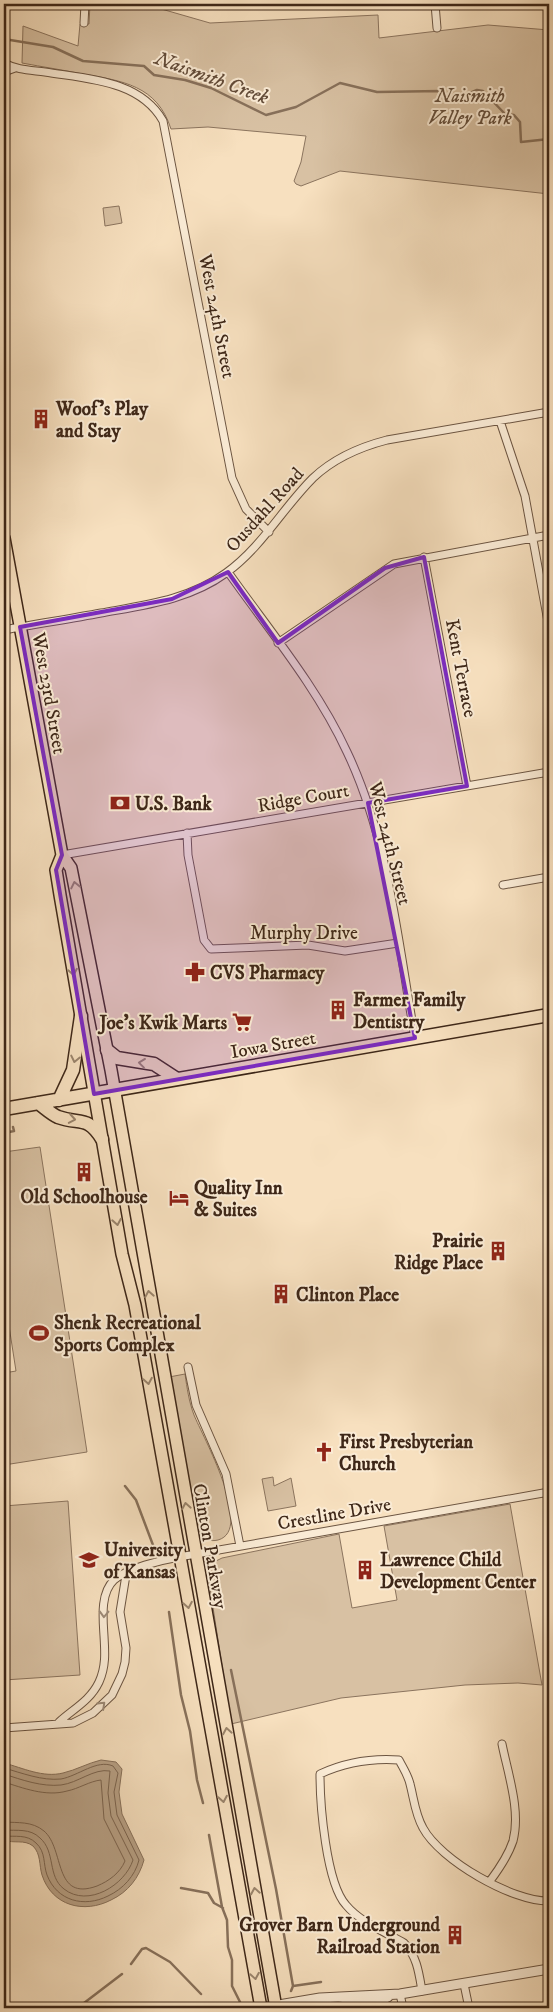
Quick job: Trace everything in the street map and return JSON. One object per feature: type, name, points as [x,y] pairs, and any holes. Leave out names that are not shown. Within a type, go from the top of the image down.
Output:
[{"type":"highway","name":"Iowa Street","points":[[4,1109],[549,1015]]},
{"type":"highway","points":[[59,1100],[70,1079],[81,1016]]},
{"type":"highway","points":[[107,1050],[117,1058],[154,1064],[177,1079]]},
{"type":"highway","points":[[38,1103],[58,1117],[87,1122],[102,1139]]},
{"type":"main road","name":"West 23rd Street","points":[[4,538],[62,855],[71,868],[73,876],[114,1090]]},
{"type":"main road","name":"West 23rd Street","points":[[62,855],[56,870],[94,1094]]},
{"type":"main road","name":"Clinton Parkway","points":[[114,1090],[276,2007]]},
{"type":"main road","name":"Clinton Parkway","points":[[94,1094],[124,1260],[135,1305],[260,2008]]},
{"type":"street","points":[[84,23],[85,4]]},
{"type":"street","points":[[435,4],[437,28]]},
{"type":"street","points":[[4,63],[15,68]]},
{"type":"street","points":[[4,72],[15,68]]},
{"type":"street","name":"West 24th Street","points":[[15,68],[120,86],[136,92],[146,99],[159,114],[167,133],[232,478],[246,509],[269,532]]},
{"type":"street","name":"Ousdahl Road","points":[[4,630],[160,602],[203,587],[228,572],[251,552],[315,477],[350,453],[387,440],[549,412]]},
{"type":"street","points":[[500,420],[519,473],[549,627]]},
{"type":"street","points":[[278,643],[385,568],[404,560],[549,535]]},
{"type":"street","name":"Kent Terrace","points":[[424,556],[467,786]]},
{"type":"street","name":"West 24th Street","points":[[228,572],[335,726],[353,765],[367,802],[381,852],[415,1038]]},
{"type":"street","name":"Ridge Court","points":[[62,855],[549,772]]},
{"type":"street","name":"Murphy Drive","points":[[187,833],[188,855],[204,940],[211,949],[308,945],[345,951],[398,942]]},
{"type":"street","points":[[503,885],[549,877]]},
{"type":"street","points":[[188,1367],[196,1405],[226,1474],[240,1546]]},
{"type":"street","name":"Crestline Drive","points":[[59,1722],[85,1702],[99,1682],[104,1661],[104,1608],[106,1597],[114,1580],[147,1564],[179,1556],[549,1492]]},
{"type":"street","points":[[4,1728],[59,1722],[73,1723],[93,1713],[104,1704],[117,1686],[125,1662],[126,1648],[120,1612],[126,1574]]},
{"type":"street","points":[[490,1882],[510,1850],[515,1823],[502,1744]]},
{"type":"street","points":[[422,1991],[417,1966],[410,1950],[404,1943],[354,1913],[346,1906],[336,1890],[320,1804],[320,1774],[351,1762],[377,1758],[399,1760],[408,1778],[419,1820],[429,1838],[447,1856],[490,1882],[518,1896],[549,1901]]},
{"type":"street","points":[[260,2008],[276,2007],[320,1998],[375,1994],[395,1995],[549,1969]]},
{"type":"street","points":[[464,1984],[469,2008]]},
{"type":"street","points":[[326,2008],[376,2002],[395,1995]]},
{"type":"street","points":[[395,1995],[402,2008]]},
{"type":"highlighted area","points":[[424,557],[467,786],[368,803],[415,1038],[94,1094],[56,870],[62,855],[20,627],[172,599],[228,572],[278,643],[385,568]]},
{"type":"green space","name":"Naismith Valley Park","points":[[90,4],[144,4],[210,23],[378,15],[379,38],[488,25],[549,30],[549,194],[340,171],[301,186],[294,181],[301,162],[306,136],[208,127],[171,129],[165,114],[157,103],[147,94],[136,88],[111,79],[22,63],[23,26],[78,46],[80,24],[89,24]]},
{"type":"green space","points":[[119,206],[122,223],[105,226],[103,208]]},
{"type":"green space","name":"Shenk Recreational Sports Complex","points":[[40,1147],[87,1452],[4,1465],[4,1373],[16,1371],[4,1294],[4,1152]]},
{"type":"green space","points":[[185,1374],[192,1410],[215,1461],[229,1501],[231,1519],[228,1533],[218,1540],[207,1540],[198,1533],[169,1377]]},
{"type":"green space","points":[[273,1477],[274,1486],[291,1478],[296,1506],[268,1511],[262,1479]]},
{"type":"green space","points":[[68,1501],[80,1675],[4,1680],[4,1506]]},
{"type":"green space","points":[[510,1504],[542,1685],[518,1683],[465,1685],[341,1698],[231,1724],[208,1575],[214,1562],[222,1558],[339,1534],[352,1608],[397,1600],[384,1526]]},
{"type":"water","points":[[101,1760],[116,1762],[122,1769],[119,1792],[122,1814],[144,1860],[136,1878],[123,1893],[101,1904],[80,1906],[61,1900],[53,1894],[42,1875],[39,1856],[33,1846],[26,1843],[4,1840],[4,1763],[33,1772],[56,1774],[68,1772]]},
{"type":"waterway","name":"Naismith Creek","points":[[4,39],[53,47],[83,61],[144,66],[154,75],[185,80],[211,88],[266,115],[296,107],[340,83],[377,92],[440,91],[447,98],[453,100],[477,90],[483,91],[505,114],[514,115],[520,122],[521,142],[549,139]]},
{"type":"waterway","points":[[4,1133],[14,1131],[13,1127]]},
{"type":"waterway","points":[[125,1486],[136,1500],[156,1553]]},
{"type":"waterway","points":[[169,1612],[181,1695],[190,1731],[197,1780],[203,1803]]},
{"type":"waterway","points":[[231,1670],[276,1889],[293,1986],[291,1991]]},
{"type":"waterway","points":[[209,1835],[222,1907],[227,1920],[228,1947],[232,1960],[232,1986],[240,2002]]},
{"type":"waterway","points":[[181,1888],[208,1893],[214,1903],[223,1908]]},
{"type":"waterway","points":[[131,1964],[142,1949],[146,1948],[170,1962],[201,1994]]},
{"type":"waterway","points":[[54,2008],[84,2003],[122,1974]]},
{"type":"waterway","points":[[293,1986],[321,1982]]},
{"type":"place","name":"Woof's Play and Stay","points":[[41,419]]},
{"type":"place","name":"U.S. Bank","points":[[120,803]]},
{"type":"place","name":"CVS Pharmacy","points":[[195,972]]},
{"type":"place","name":"Farmer Family Dentistry","points":[[338,1010]]},
{"type":"place","name":"Joe's Kwik Marts","points":[[242,1022]]},
{"type":"place","name":"Old Schoolhouse","points":[[84,1172]]},
{"type":"place","name":"Quality Inn & Suites","points":[[179,1198]]},
{"type":"place","name":"Prairie Ridge Place","points":[[498,1251]]},
{"type":"place","name":"Clinton Place","points":[[281,1294]]},
{"type":"place","name":"Shenk Recreational Sports Complex","points":[[39,1333]]},
{"type":"place","name":"First Presbyterian Church","points":[[324,1452]]},
{"type":"place","name":"University of Kansas","points":[[89,1560]]},
{"type":"place","name":"Lawrence Child Development Center","points":[[365,1570]]},
{"type":"place","name":"Grover Barn Underground Railroad Station","points":[[455,1935]]}]
